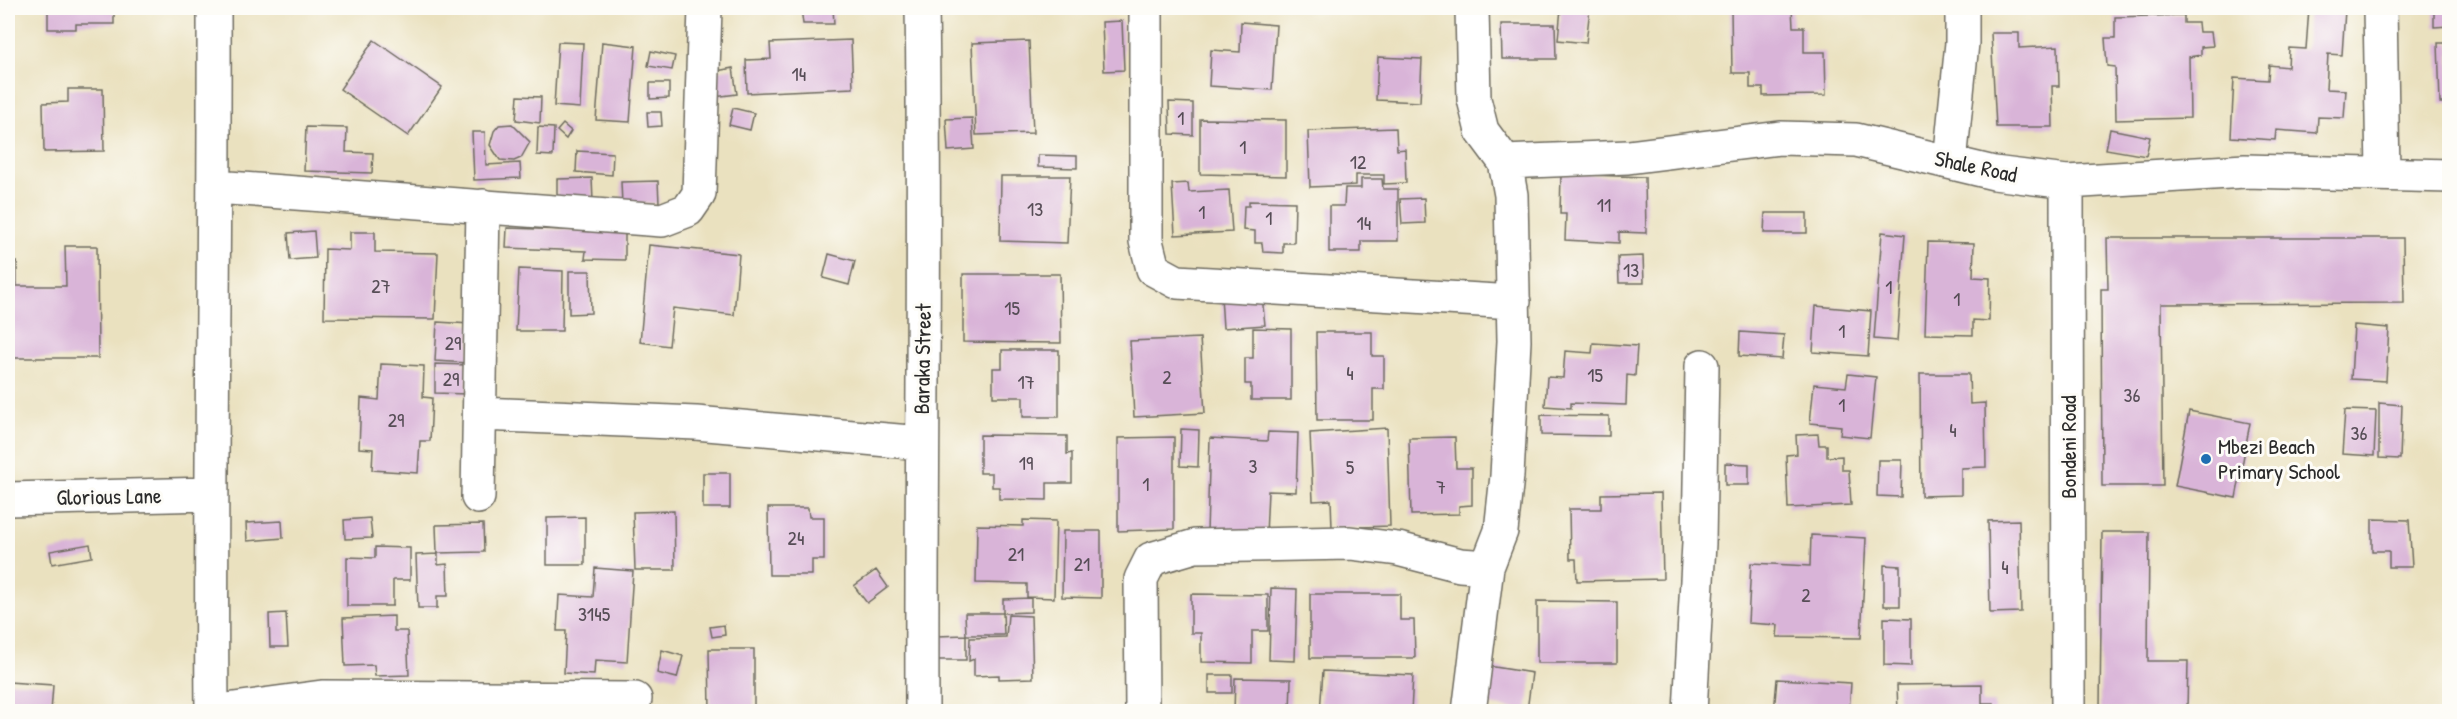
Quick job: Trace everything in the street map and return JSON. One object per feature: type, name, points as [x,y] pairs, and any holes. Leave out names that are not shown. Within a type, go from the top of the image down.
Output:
[{"type":"street","points":[[214,8],[215,187],[210,494],[212,711],[322,697],[635,699]]},
{"type":"street","points":[[215,187],[662,220],[688,210],[699,194],[705,8]]},
{"type":"street","name":"Baraka Street","points":[[922,8],[926,215],[921,443],[922,711]]},
{"type":"street","points":[[1146,8],[1146,241],[1153,268],[1177,282],[1514,302]]},
{"type":"street","points":[[1469,711],[1487,567],[1501,531],[1507,476],[1514,341],[1511,195],[1505,162],[1482,131],[1473,99],[1472,8]]},
{"type":"street","points":[[1950,162],[1962,43],[1962,8]]},
{"type":"street","points":[[2380,8],[2383,173]]},
{"type":"street","name":"Shale Road","points":[[1505,162],[1628,157],[1780,138],[1856,140],[1994,173],[2067,182],[2245,171],[2450,176]]},
{"type":"street","name":"Bondeni Road","points":[[2067,182],[2068,711]]},
{"type":"street","points":[[478,497],[483,206]]},
{"type":"street","points":[[1690,711],[1699,543],[1702,366]]},
{"type":"street","points":[[480,414],[696,423],[921,443]]},
{"type":"street","name":"Glorious Lane","points":[[8,499],[210,494]]},
{"type":"street","points":[[1142,711],[1141,579],[1151,559],[1195,546],[1350,543],[1398,549],[1460,565],[1487,567]]},
{"type":"building","points":[[8,8],[12,8],[11,37],[8,37]]},
{"type":"building","points":[[48,8],[114,8],[114,24],[76,24],[76,29],[48,29]]},
{"type":"building","points":[[801,8],[833,8],[834,24],[803,24]]},
{"type":"building","points":[[1561,8],[1590,8],[1586,43],[1558,40]]},
{"type":"building","points":[[1731,8],[1792,8],[1793,27],[1804,27],[1804,52],[1825,52],[1826,95],[1763,96],[1763,88],[1750,88],[1750,73],[1732,73]]},
{"type":"building","points":[[2309,8],[2345,10],[2342,55],[2328,54],[2326,89],[2346,90],[2344,118],[2318,117],[2317,133],[2276,130],[2275,140],[2231,137],[2234,78],[2268,80],[2269,65],[2288,67],[2289,48],[2306,49]]},
{"type":"building","points":[[2434,8],[2450,8],[2450,26],[2434,27]]},
{"type":"building","points":[[2184,15],[2184,23],[2198,23],[2199,32],[2211,32],[2213,46],[2201,47],[2201,55],[2189,57],[2190,118],[2116,120],[2115,67],[2107,66],[2105,38],[2115,38],[2115,17]]},
{"type":"building","points":[[1122,21],[1124,70],[1104,71],[1102,22]]},
{"type":"building","points":[[1241,22],[1276,25],[1272,90],[1209,86],[1211,50],[1240,52]]},
{"type":"building","points":[[1501,24],[1555,24],[1556,59],[1502,59]]},
{"type":"building","points":[[1991,33],[2019,33],[2019,48],[2058,46],[2059,86],[2052,86],[2053,127],[1996,127]]},
{"type":"building","points":[[374,40],[442,87],[408,136],[340,89]]},
{"type":"building","points":[[851,40],[853,88],[747,93],[746,60],[771,59],[770,43]]},
{"type":"building","points":[[1029,41],[1033,133],[976,135],[972,43]]},
{"type":"building","points":[[558,42],[583,43],[580,108],[554,106]]},
{"type":"building","points":[[602,42],[636,46],[630,122],[596,120]]},
{"type":"building","points":[[2438,43],[2450,43],[2450,103],[2440,103]]},
{"type":"building","points":[[651,51],[675,56],[672,70],[648,66]]},
{"type":"building","points":[[1378,57],[1422,59],[1420,102],[1376,100]]},
{"type":"building","points":[[733,68],[737,94],[714,97],[711,72]]},
{"type":"building","points":[[650,83],[669,83],[669,98],[650,99]]},
{"type":"building","points":[[68,89],[103,89],[104,151],[44,152],[43,103],[68,102]]},
{"type":"building","points":[[518,96],[541,97],[540,123],[516,120]]},
{"type":"building","points":[[1169,102],[1193,103],[1193,135],[1170,134]]},
{"type":"building","points":[[733,108],[754,113],[750,130],[729,125]]},
{"type":"building","points":[[647,112],[661,112],[662,126],[648,127]]},
{"type":"building","points":[[972,118],[974,149],[948,151],[946,119]]},
{"type":"building","points":[[1200,119],[1286,120],[1286,176],[1200,174]]},
{"type":"building","points":[[512,124],[530,142],[521,158],[514,161],[500,160],[490,145],[494,131],[499,125]]},
{"type":"building","points":[[563,124],[571,131],[566,139],[557,131]]},
{"type":"building","points":[[306,127],[347,128],[346,152],[373,153],[372,173],[304,171]]},
{"type":"building","points":[[538,127],[554,128],[553,156],[537,155]]},
{"type":"building","points":[[1396,128],[1397,150],[1405,149],[1406,183],[1384,184],[1384,175],[1356,175],[1356,185],[1310,187],[1308,131]]},
{"type":"building","points":[[2110,129],[2150,137],[2146,156],[2106,149]]},
{"type":"building","points":[[472,132],[485,132],[486,165],[520,163],[521,178],[474,180]]},
{"type":"building","points":[[577,151],[613,153],[612,175],[576,172]]},
{"type":"building","points":[[1038,155],[1077,156],[1077,168],[1038,167]]},
{"type":"building","points":[[1561,174],[1645,177],[1646,233],[1619,232],[1619,243],[1565,240],[1566,214],[1560,214]]},
{"type":"building","points":[[1001,176],[1070,176],[1067,243],[1000,241]]},
{"type":"building","points":[[592,178],[593,202],[557,203],[557,179]]},
{"type":"building","points":[[1361,179],[1382,179],[1383,189],[1398,189],[1398,241],[1361,241],[1361,252],[1329,252],[1329,206],[1344,206],[1345,188],[1361,188]]},
{"type":"building","points":[[658,181],[659,203],[622,204],[621,182]]},
{"type":"building","points":[[1188,183],[1189,192],[1229,190],[1232,232],[1175,235],[1172,184]]},
{"type":"building","points":[[1424,198],[1425,223],[1402,224],[1400,199]]},
{"type":"building","points":[[1249,201],[1295,202],[1294,243],[1283,243],[1283,253],[1263,252],[1262,243],[1255,243],[1255,231],[1243,230],[1244,206],[1249,206]]},
{"type":"building","points":[[1765,213],[1807,213],[1807,233],[1764,233]]},
{"type":"building","points":[[507,228],[625,232],[625,260],[585,259],[586,251],[506,248]]},
{"type":"building","points":[[314,231],[316,258],[290,260],[288,233]]},
{"type":"building","points":[[350,232],[375,232],[375,252],[438,253],[435,319],[324,318],[325,249],[350,250]]},
{"type":"building","points":[[1882,232],[1905,235],[1897,341],[1874,339]]},
{"type":"building","name":"Mbezi Beach Primary School","points":[[2107,238],[2403,238],[2404,303],[2161,304],[2163,486],[2102,486],[2101,289],[2108,289]]},
{"type":"building","points":[[1928,242],[1974,243],[1973,277],[1990,278],[1989,321],[1973,320],[1973,335],[1925,334]]},
{"type":"building","points":[[649,245],[739,254],[734,315],[673,308],[669,346],[640,342]]},
{"type":"building","points":[[65,246],[97,246],[98,358],[8,358],[8,262],[17,262],[17,286],[66,286]]},
{"type":"building","points":[[829,254],[855,261],[849,285],[823,278]]},
{"type":"building","points":[[1643,256],[1644,283],[1619,283],[1618,257]]},
{"type":"building","points":[[519,269],[563,271],[562,331],[516,331]]},
{"type":"building","points":[[569,271],[590,271],[591,313],[569,314]]},
{"type":"building","points":[[963,274],[1060,274],[1061,343],[963,342]]},
{"type":"building","points":[[1221,296],[1262,296],[1265,325],[1223,328]]},
{"type":"building","points":[[1816,306],[1871,311],[1868,356],[1813,352]]},
{"type":"building","points":[[437,322],[471,324],[469,363],[435,361]]},
{"type":"building","points":[[2354,325],[2389,328],[2386,381],[2351,379]]},
{"type":"building","points":[[1253,328],[1291,329],[1291,400],[1251,400],[1251,384],[1245,384],[1245,358],[1253,358]]},
{"type":"building","points":[[1316,332],[1372,332],[1372,356],[1384,356],[1384,389],[1373,389],[1373,420],[1317,420]]},
{"type":"building","points":[[1740,332],[1784,335],[1782,359],[1739,356]]},
{"type":"building","points":[[1200,338],[1205,413],[1134,417],[1130,341]]},
{"type":"building","points":[[1593,343],[1637,346],[1635,376],[1627,375],[1626,405],[1571,403],[1571,408],[1545,406],[1547,377],[1563,378],[1565,351],[1592,353]]},
{"type":"building","points":[[1002,350],[1059,350],[1059,417],[1023,417],[1023,397],[993,397],[993,368],[1002,368]]},
{"type":"building","points":[[381,364],[424,366],[423,397],[432,398],[430,441],[420,441],[418,473],[372,470],[373,449],[359,448],[361,398],[379,400]]},
{"type":"building","points":[[435,364],[468,365],[467,394],[435,393]]},
{"type":"building","points":[[1848,374],[1876,377],[1870,438],[1840,435],[1841,426],[1810,423],[1814,384],[1846,387]]},
{"type":"building","points":[[1920,374],[1969,374],[1970,404],[1985,403],[1986,467],[1961,468],[1961,495],[1921,496]]},
{"type":"building","points":[[2379,403],[2402,405],[2400,459],[2379,458]]},
{"type":"building","name":"Mbezi Beach Primary School","points":[[2345,410],[2376,411],[2374,456],[2342,454]]},
{"type":"building","points":[[2189,411],[2250,423],[2236,498],[2175,486]]},
{"type":"building","points":[[1541,415],[1609,416],[1609,436],[1541,435]]},
{"type":"building","points":[[1387,428],[1390,526],[1332,528],[1331,500],[1313,501],[1310,433]]},
{"type":"building","points":[[1181,429],[1199,430],[1198,467],[1180,466]]},
{"type":"building","points":[[1268,432],[1298,433],[1296,492],[1268,491],[1266,535],[1207,532],[1210,438],[1267,441]]},
{"type":"building","points":[[1818,434],[1819,445],[1827,445],[1827,457],[1842,456],[1842,470],[1849,470],[1851,505],[1788,508],[1786,455],[1797,454],[1796,435]]},
{"type":"building","points":[[980,435],[1067,436],[1067,454],[1072,453],[1072,483],[1047,483],[1047,500],[999,499],[999,487],[992,487],[992,473],[980,473]]},
{"type":"building","points":[[1174,437],[1174,529],[1118,531],[1118,438]]},
{"type":"building","points":[[1455,437],[1456,468],[1472,468],[1472,505],[1459,506],[1459,514],[1411,515],[1409,438]]},
{"type":"building","points":[[1878,460],[1902,460],[1901,497],[1877,496]]},
{"type":"building","points":[[1725,463],[1749,464],[1749,485],[1725,485]]},
{"type":"building","points":[[703,473],[730,473],[730,508],[703,508]]},
{"type":"building","points":[[1661,493],[1663,579],[1577,581],[1576,559],[1570,559],[1569,509],[1601,509],[1601,494]]},
{"type":"building","points":[[768,508],[808,508],[809,517],[824,517],[824,560],[812,560],[812,575],[769,575]]},
{"type":"building","points":[[674,511],[675,570],[635,570],[633,512]]},
{"type":"building","points":[[585,517],[585,565],[547,565],[547,518]]},
{"type":"building","points":[[370,518],[372,538],[345,539],[344,520]]},
{"type":"building","name":"Mbezi Beach Primary School","points":[[2372,519],[2409,520],[2412,567],[2389,567],[2389,551],[2372,551]]},
{"type":"building","points":[[1023,520],[1056,521],[1054,598],[1027,597],[1027,584],[976,583],[977,525],[1023,526]]},
{"type":"building","points":[[2019,520],[2021,612],[1990,613],[1988,521]]},
{"type":"building","points":[[282,521],[283,538],[247,541],[246,523]]},
{"type":"building","points":[[483,524],[484,552],[437,553],[436,525]]},
{"type":"building","points":[[1063,531],[1101,531],[1101,598],[1062,597]]},
{"type":"building","points":[[2102,532],[2149,532],[2148,661],[2188,661],[2187,711],[2100,709]]},
{"type":"building","points":[[1811,535],[1866,538],[1861,638],[1777,637],[1778,625],[1748,623],[1751,563],[1810,566]]},
{"type":"building","points":[[90,544],[92,557],[52,564],[50,551]]},
{"type":"building","points":[[375,547],[410,548],[410,580],[393,580],[393,606],[347,606],[347,557],[375,558]]},
{"type":"building","points":[[438,554],[438,565],[447,564],[448,596],[437,596],[437,608],[418,608],[416,555]]},
{"type":"building","points":[[1884,565],[1900,566],[1900,606],[1884,606]]},
{"type":"building","points":[[595,568],[633,571],[627,662],[595,660],[594,675],[564,673],[566,631],[557,631],[559,595],[593,597]]},
{"type":"building","points":[[876,570],[888,587],[867,603],[854,586]]},
{"type":"building","points":[[1271,588],[1297,589],[1295,661],[1269,660]]},
{"type":"building","points":[[1191,594],[1268,595],[1268,631],[1252,631],[1252,663],[1201,662],[1201,633],[1191,633]]},
{"type":"building","points":[[1310,594],[1400,594],[1400,620],[1414,620],[1415,658],[1310,658]]},
{"type":"building","points":[[1031,598],[1031,612],[1003,613],[1003,599]]},
{"type":"building","points":[[1537,601],[1617,602],[1617,663],[1537,663]]},
{"type":"building","points":[[286,613],[288,647],[270,647],[269,614]]},
{"type":"building","points":[[965,613],[1003,613],[1004,635],[966,635]]},
{"type":"building","points":[[1008,615],[1031,616],[1033,678],[999,679],[999,675],[974,676],[974,659],[969,661],[970,638],[1006,637]]},
{"type":"building","points":[[394,616],[394,631],[407,631],[409,675],[375,676],[374,665],[345,666],[343,618]]},
{"type":"building","points":[[1884,618],[1911,619],[1911,666],[1884,665]]},
{"type":"building","points":[[724,625],[725,635],[712,637],[710,627]]},
{"type":"building","points":[[966,635],[966,660],[937,660],[937,636]]},
{"type":"building","points":[[709,649],[754,649],[754,712],[710,712]]},
{"type":"building","points":[[662,650],[683,656],[677,678],[657,673]]},
{"type":"building","points":[[1482,665],[1532,673],[1527,711],[1476,703]]},
{"type":"building","points":[[1323,671],[1413,675],[1411,712],[1320,712]]},
{"type":"building","points":[[1209,675],[1232,675],[1232,693],[1209,693]]},
{"type":"building","points":[[1235,678],[1291,679],[1290,712],[1234,712]]},
{"type":"building","points":[[1777,679],[1851,683],[1849,712],[1774,712]]},
{"type":"building","points":[[8,682],[53,685],[51,712],[8,712]]},
{"type":"building","points":[[1982,684],[1982,703],[1994,703],[1994,712],[1898,712],[1897,685]]},
{"type":"place","name":"Mbezi Beach Primary School","points":[[2206,459]]}]
